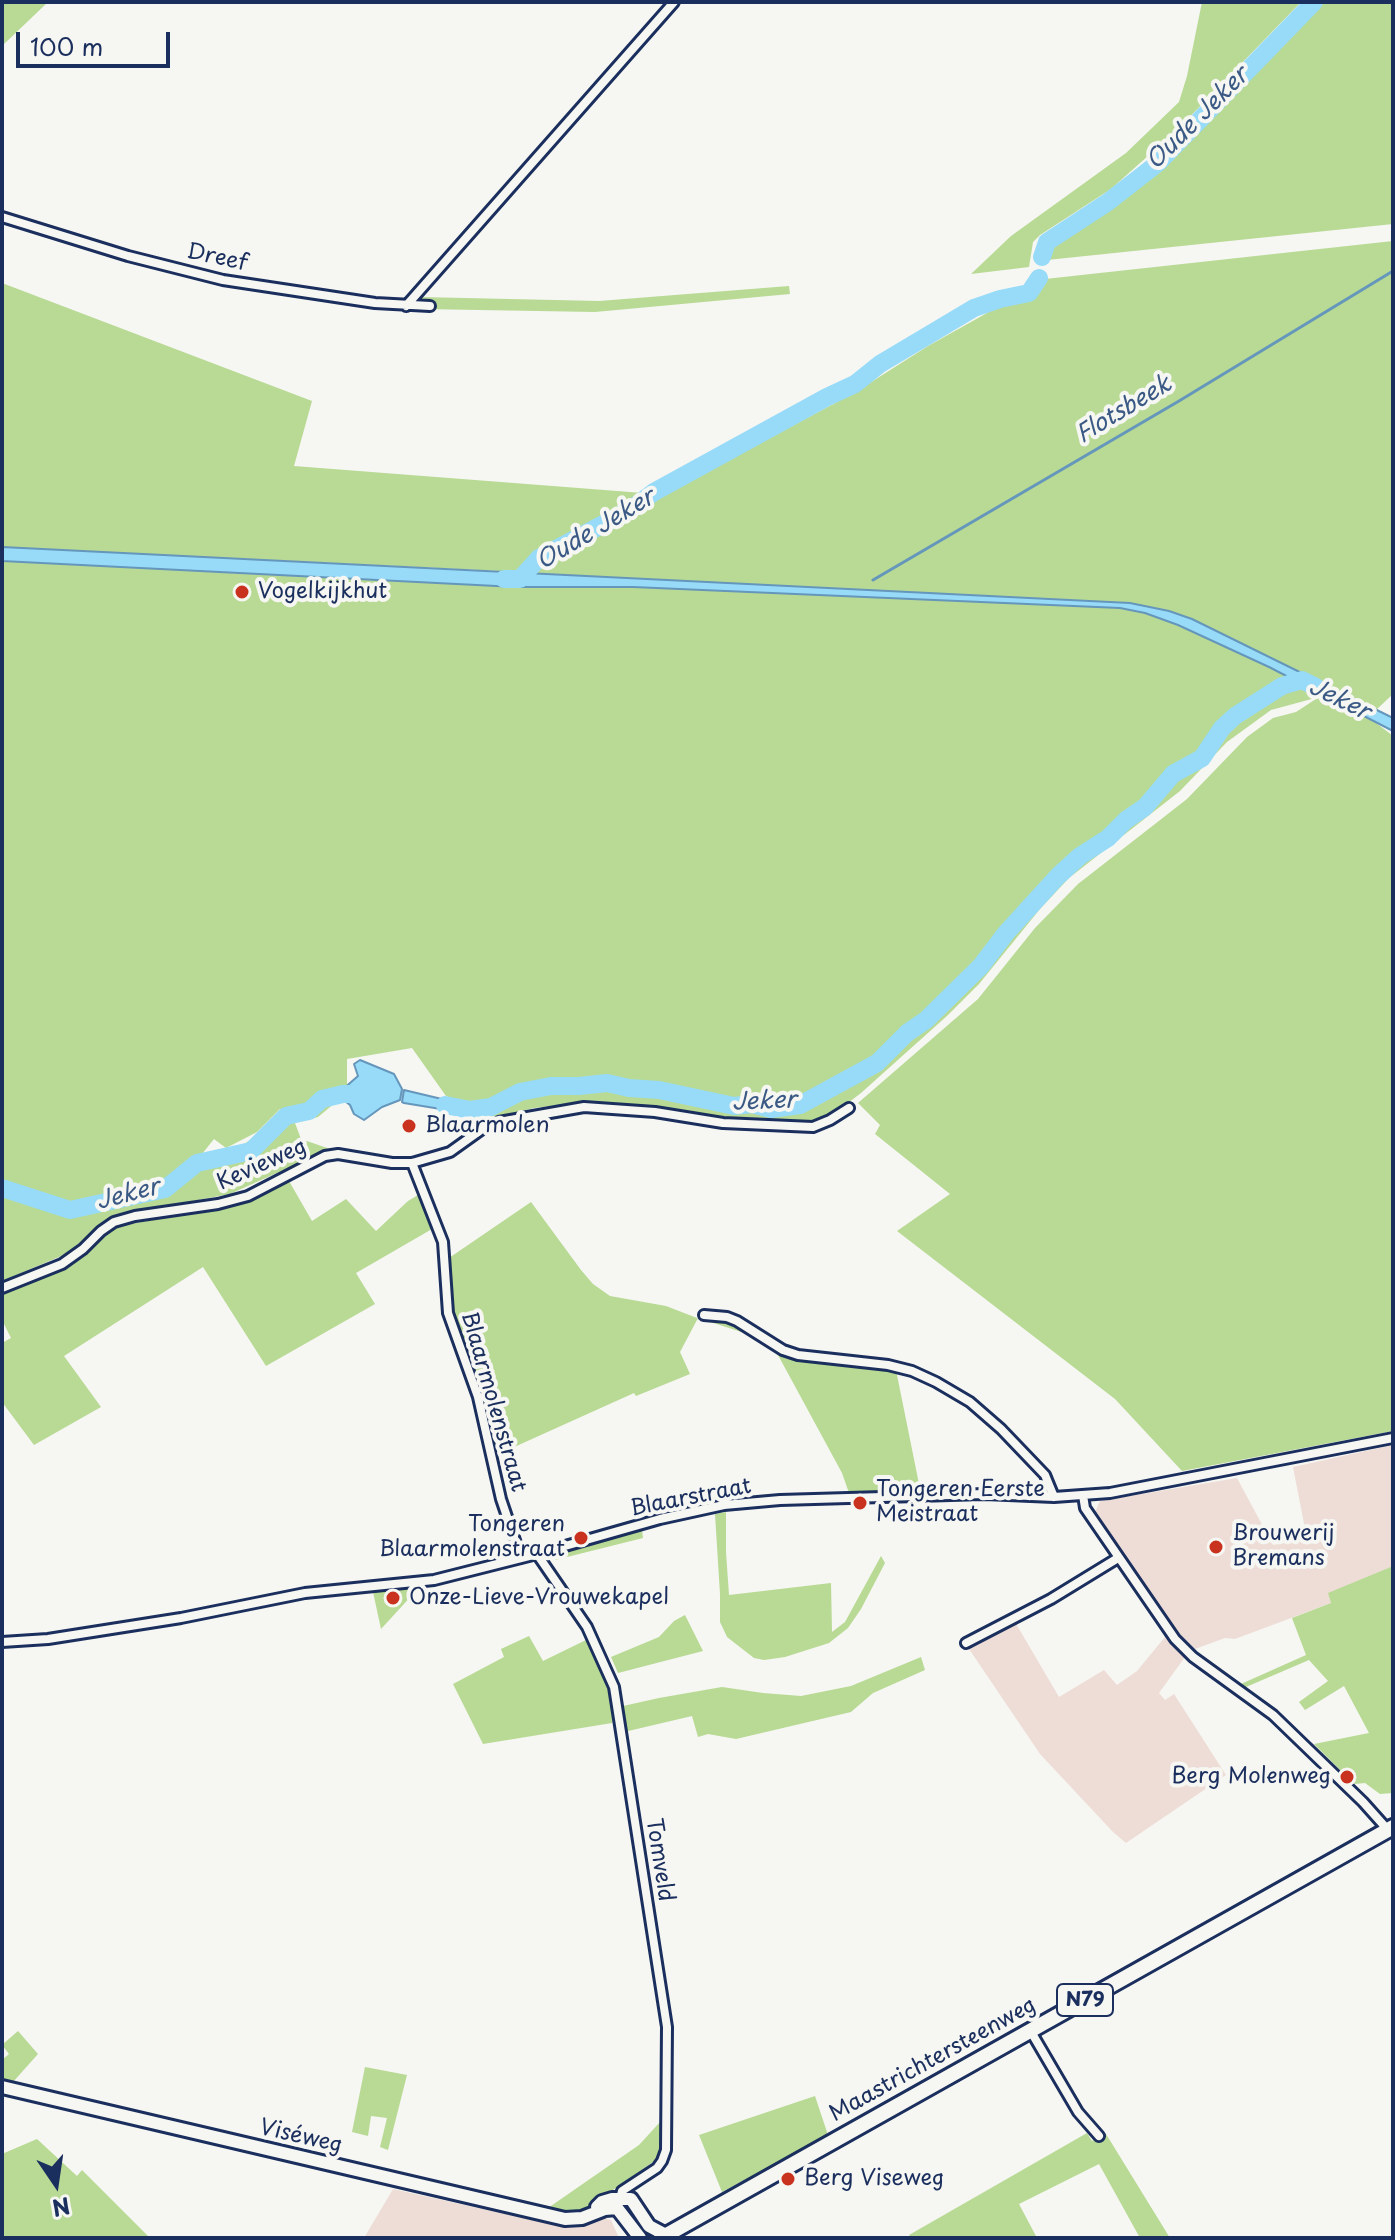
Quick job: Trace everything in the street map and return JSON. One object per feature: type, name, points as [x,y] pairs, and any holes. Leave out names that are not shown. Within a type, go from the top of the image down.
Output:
[{"type":"main road","name":"Maastrichtersteenweg","points":[[664,2237],[1390,1828]]},
{"type":"main road","name":"Viséweg","points":[[2,2087],[565,2219],[573,2220],[591,2214],[602,2202],[623,2201]]},
{"type":"main road","points":[[623,2201],[664,2237]]},
{"type":"main road","points":[[623,2201],[640,2238]]},
{"type":"street","points":[[406,306],[674,2]]},
{"type":"street","name":"Dreef","points":[[2,217],[128,256],[223,280],[330,297],[430,306]]},
{"type":"street","points":[[412,1163],[450,1152],[485,1127],[499,1122],[584,1107],[655,1112],[723,1123],[813,1127],[849,1108]]},
{"type":"street","name":"Kevieweg","points":[[2,1288],[62,1264],[114,1222],[248,1196],[325,1156],[338,1154],[392,1163],[412,1163]]},
{"type":"street","name":"Blaarmolenstraat","points":[[412,1163],[443,1242],[448,1313],[478,1397],[501,1499],[521,1558]]},
{"type":"street","points":[[704,1315],[737,1321],[783,1350],[798,1355],[888,1365],[936,1382],[970,1402],[1001,1429],[1045,1475],[1054,1497]]},
{"type":"street","name":"Blaarstraat","points":[[2,1642],[48,1639],[181,1618],[305,1593],[434,1580],[660,1519],[724,1505],[780,1500],[970,1494],[1054,1497],[1110,1493],[1393,1438]]},
{"type":"street","points":[[1083,1495],[1085,1508],[1175,1639],[1193,1657],[1273,1715],[1390,1828]]},
{"type":"street","name":"Tomveld","points":[[537,1554],[587,1627],[614,1687],[667,2027],[666,2150],[657,2168],[639,2180],[623,2201]]},
{"type":"street","points":[[966,1643],[1051,1599],[1118,1558]]},
{"type":"street","points":[[1030,2030],[1078,2112],[1099,2136]]},
{"type":"shaded area","points":[[1393,1445],[1393,1566],[1329,1593],[1331,1603],[1235,1639],[1225,1638],[1195,1649],[1172,1626],[1099,1524],[1095,1512],[1100,1501],[1237,1478],[1273,1545],[1307,1539],[1293,1467]]},
{"type":"shaded area","points":[[1015,1622],[1059,1697],[1104,1670],[1117,1685],[1137,1671],[1165,1637],[1185,1657],[1159,1693],[1165,1700],[1174,1694],[1226,1775],[1126,1843],[1040,1754],[967,1646]]},
{"type":"shaded area","points":[[393,2189],[568,2228],[603,2218],[611,2220],[619,2238],[364,2238]]},
{"type":"green space","points":[[2,2],[48,2],[2,46]]},
{"type":"green space","points":[[1202,2],[1301,2],[1178,129],[1111,189],[1040,235],[1033,242],[1029,267],[971,274],[1011,236],[1126,153],[1179,102]]},
{"type":"green space","points":[[1325,2],[1393,2],[1393,224],[1047,260],[1048,250],[1061,234],[1095,216],[1150,175]]},
{"type":"green space","points":[[1393,241],[1393,694],[1375,711],[1192,619],[1130,603],[531,573],[560,550],[632,516],[651,501],[854,393],[996,308],[1039,292],[1045,279]]},
{"type":"green space","points":[[2,283],[312,401],[294,466],[643,493],[534,553],[521,572],[2,547]]},
{"type":"green space","points":[[789,286],[790,294],[595,312],[421,309],[420,297],[599,301]]},
{"type":"green space","points":[[2,561],[516,587],[633,587],[1120,608],[1178,625],[1269,667],[1371,719],[1393,736],[1393,1431],[1182,1471],[1115,1399],[897,1231],[950,1194],[875,1134],[880,1125],[858,1103],[978,999],[1035,928],[1078,884],[1187,799],[1247,737],[1273,718],[1296,712],[1319,697],[1271,710],[1227,742],[1180,791],[1069,878],[979,984],[948,1015],[861,1093],[825,1117],[809,1123],[773,1122],[600,1102],[534,1108],[474,1122],[468,1104],[446,1096],[412,1048],[347,1059],[347,1085],[336,1091],[337,1098],[341,1098],[318,1117],[295,1123],[301,1139],[333,1150],[230,1194],[119,1215],[105,1222],[66,1254],[2,1281]],"holes":[[[280,1109],[291,1122],[274,1139],[257,1136],[234,1150],[222,1164],[205,1166],[184,1176],[170,1191],[163,1187],[183,1166],[202,1154],[214,1139],[226,1148],[257,1132]]]},
{"type":"green space","points":[[289,1181],[312,1221],[346,1199],[376,1231],[418,1195],[432,1229],[356,1273],[375,1304],[266,1366],[203,1267],[64,1356],[101,1407],[34,1445],[2,1402],[2,1343],[11,1338],[2,1320],[2,1292],[32,1283],[68,1266],[110,1228],[233,1205]]},
{"type":"green space","points":[[531,1202],[581,1270],[593,1284],[610,1296],[666,1306],[698,1318],[680,1352],[690,1374],[636,1396],[634,1393],[492,1457],[456,1330],[449,1258]]},
{"type":"green space","points":[[699,1318],[739,1325],[783,1353],[896,1370],[920,1489],[849,1493],[842,1473],[778,1355],[757,1337]]},
{"type":"green space","points":[[726,1512],[729,1595],[831,1583],[832,1632],[845,1622],[881,1556],[885,1563],[848,1628],[829,1643],[785,1657],[764,1660],[754,1658],[727,1637],[720,1622],[715,1514]]},
{"type":"green space","points":[[642,1530],[643,1538],[555,1560],[553,1555]]},
{"type":"green space","points":[[1393,1566],[1393,1793],[1380,1794],[1365,1783],[1354,1784],[1314,1744],[1369,1733],[1344,1686],[1305,1710],[1299,1702],[1328,1681],[1309,1660],[1246,1687],[1241,1684],[1306,1655],[1292,1618],[1331,1603],[1328,1593]]},
{"type":"green space","points":[[414,1587],[414,1593],[381,1629],[373,1592]]},
{"type":"green space","points":[[685,1615],[703,1651],[618,1673],[611,1657],[659,1637],[674,1621]]},
{"type":"green space","points":[[529,1636],[543,1661],[586,1640],[608,1683],[613,1707],[612,1723],[483,1744],[453,1684],[504,1657],[501,1649]]},
{"type":"green space","points":[[921,1657],[925,1670],[873,1693],[851,1712],[736,1739],[708,1734],[698,1737],[692,1716],[624,1732],[623,1706],[722,1687],[801,1696],[851,1686]]},
{"type":"green space","points":[[18,2031],[38,2054],[13,2082],[2,2079],[2,2060],[9,2054],[2,2045]]},
{"type":"green space","points":[[365,2067],[407,2075],[388,2150],[380,2147],[387,2118],[371,2116],[368,2136],[352,2132]]},
{"type":"green space","points":[[815,2096],[828,2135],[722,2192],[699,2135]]},
{"type":"green space","points":[[661,2121],[659,2155],[653,2162],[590,2206],[578,2211],[548,2208],[639,2145]]},
{"type":"green space","points":[[1087,2133],[1092,2141],[1106,2134],[1170,2238],[1140,2238],[1099,2164],[1019,2204],[1037,2238],[911,2238],[909,2235]]},
{"type":"green space","points":[[37,2139],[77,2176],[82,2170],[150,2238],[2,2238],[2,2154]]},
{"type":"water","points":[[2,547],[1130,603],[1192,619],[1393,718],[1393,731],[1269,667],[1178,625],[1120,608],[633,587],[516,587],[2,561]]},
{"type":"water","points":[[360,1060],[394,1074],[402,1089],[400,1100],[382,1107],[364,1120],[354,1114],[350,1105],[337,1098],[336,1091],[342,1090],[358,1076],[354,1064]]},
{"type":"water","points":[[404,1090],[467,1105],[465,1113],[404,1103]]},
{"type":"waterway","name":"Oude Jeker","points":[[1042,257],[1047,242],[1108,202],[1158,163],[1314,2]]},
{"type":"waterway","name":"Flotsbeek","points":[[873,580],[1179,401],[1393,271]]},
{"type":"waterway","name":"Oude Jeker","points":[[504,579],[520,579],[539,558],[855,384],[880,364],[974,308],[1029,293],[1039,278]]},
{"type":"waterway","name":"Jeker","points":[[445,1105],[470,1110],[491,1107],[520,1092],[551,1086],[607,1083],[734,1106],[752,1104],[771,1109],[800,1105],[877,1063],[907,1033],[926,1020],[981,966],[1006,933],[1058,876],[1145,807],[1173,774],[1202,758],[1222,728],[1235,716],[1282,686],[1302,680],[1316,687]]},
{"type":"waterway","name":"Jeker","points":[[2,1188],[70,1210],[165,1189],[197,1163],[251,1151],[286,1116],[309,1111],[322,1099],[361,1094]]},
{"type":"place","name":"Vogelkijkhut","points":[[242,592]]},
{"type":"place","name":"Blaarmolen","points":[[409,1126]]},
{"type":"place","name":"Tongeren Eerste Meistraat","points":[[860,1503]]},
{"type":"place","name":"Tongeren Blaarmolenstraat","points":[[581,1538]]},
{"type":"place","name":"Brouwerij Bremans","points":[[1216,1547]]},
{"type":"place","name":"Onze-Lieve-Vrouwekapel","points":[[393,1598]]},
{"type":"place","name":"Berg Molenweg","points":[[1347,1777]]},
{"type":"place","name":"Berg Viseweg","points":[[788,2179]]}]
